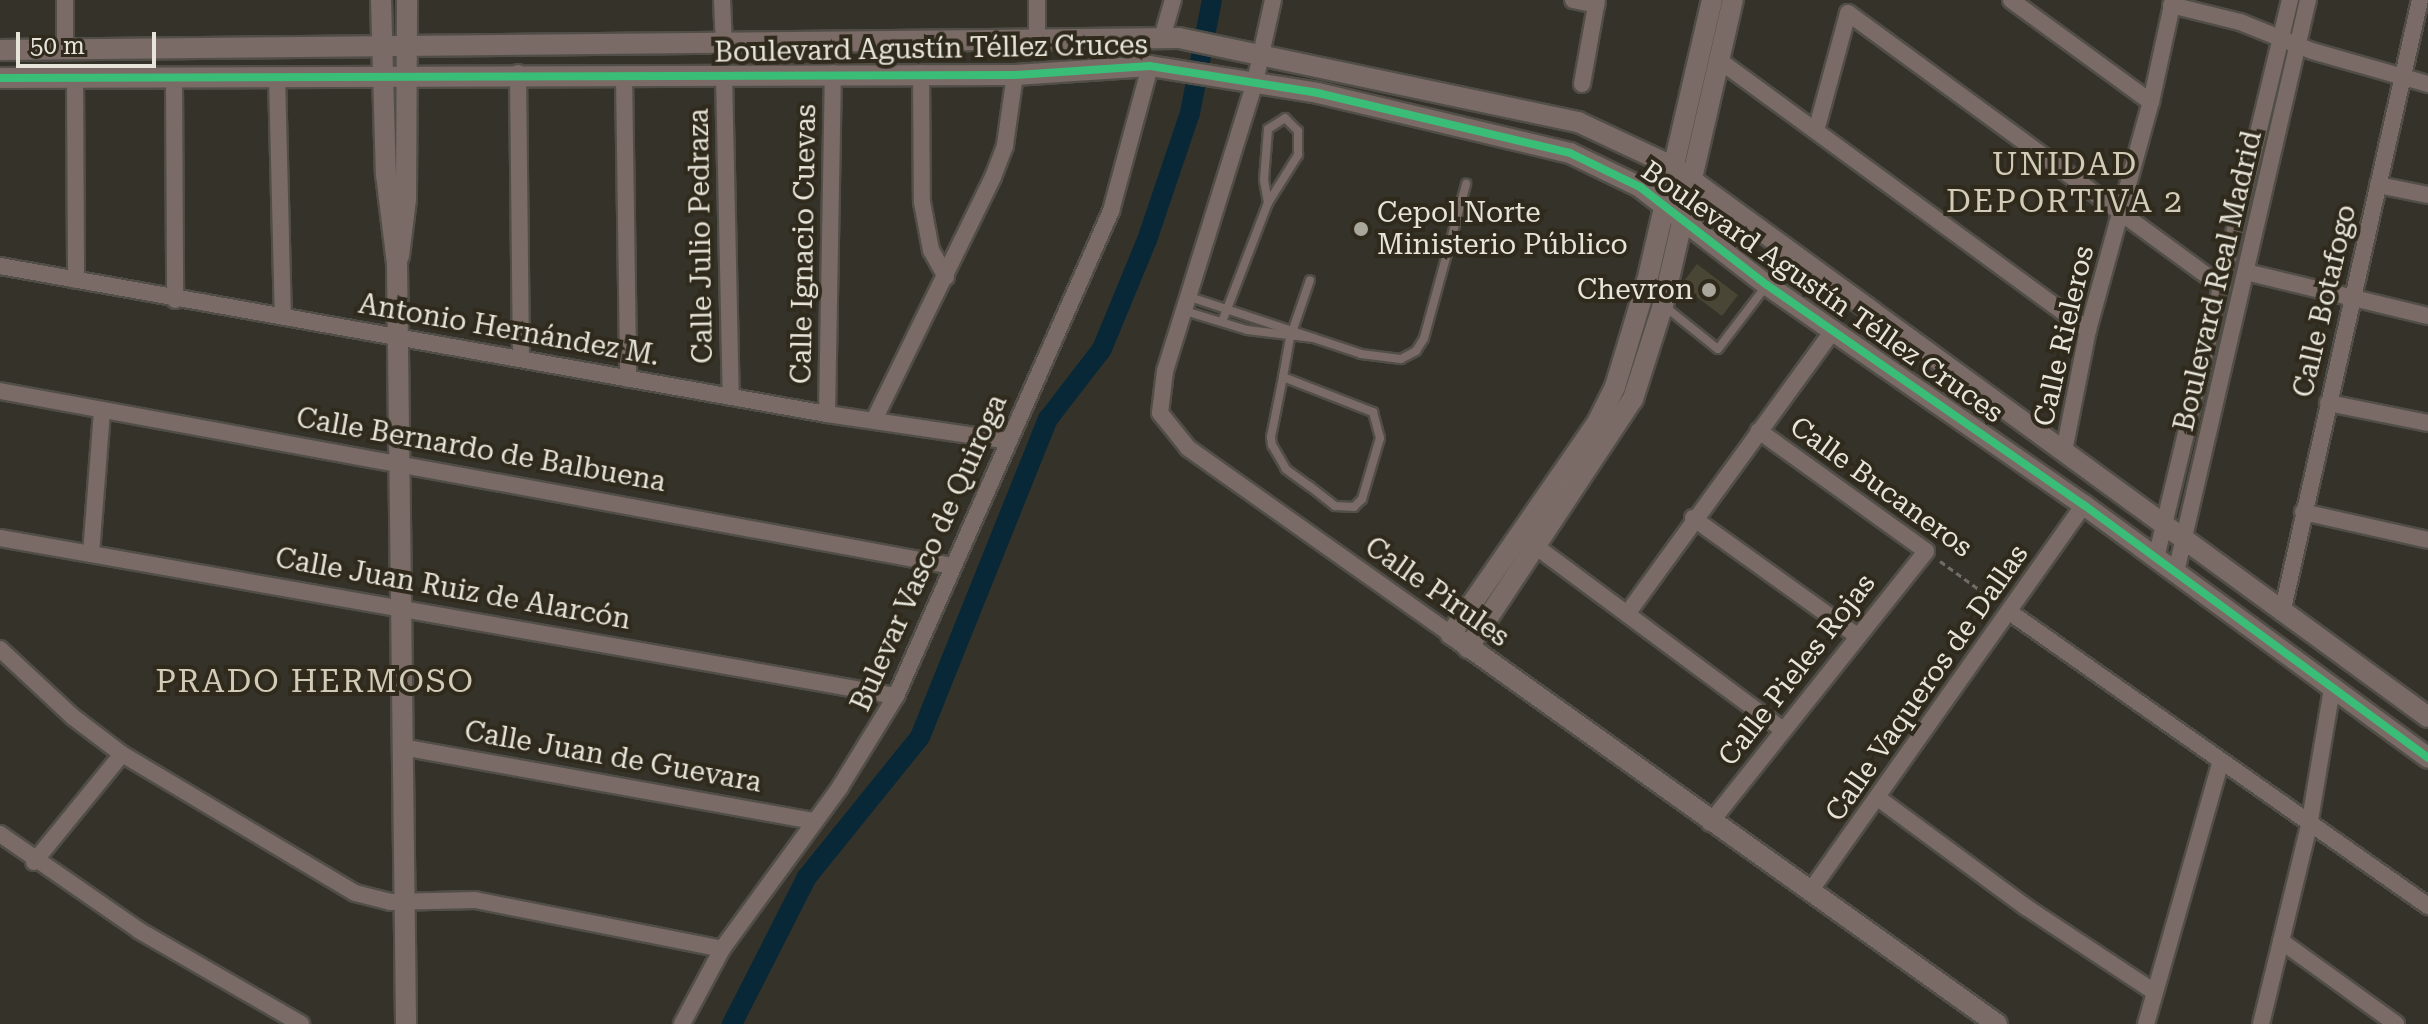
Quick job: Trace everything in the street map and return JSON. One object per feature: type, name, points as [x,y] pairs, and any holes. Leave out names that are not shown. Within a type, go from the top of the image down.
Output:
[{"type":"street","points":[[65,0],[65,48]]},
{"type":"street","points":[[381,0],[386,174],[397,263]]},
{"type":"street","points":[[406,1024],[402,608],[394,336],[397,263],[405,223],[409,75],[407,0]]},
{"type":"street","points":[[722,0],[724,45]]},
{"type":"street","points":[[1037,0],[1037,42]]},
{"type":"street","points":[[1170,38],[1173,0]]},
{"type":"street","name":"Calle Pirules","points":[[1273,0],[1255,82],[1160,399],[1160,413],[1174,436],[1710,823],[1811,890],[1997,1024]]},
{"type":"street","points":[[1573,0],[1597,3],[1582,84]]},
{"type":"street","points":[[1451,634],[1597,423],[1615,387],[1674,167],[1712,0]]},
{"type":"street","points":[[1468,648],[1538,548],[1633,399],[1663,305],[1733,0]]},
{"type":"street","points":[[2011,0],[2151,102]]},
{"type":"street","name":"Boulevard Real Madrid","points":[[2176,572],[2246,272],[2290,42],[2290,0]]},
{"type":"street","name":"Boulevard Real Madrid","points":[[2156,558],[2222,287],[2290,42],[2308,0]]},
{"type":"street","name":"Calle Botafogo","points":[[2282,613],[2420,0]]},
{"type":"street","points":[[2172,3],[2428,84]]},
{"type":"street","name":"Calle Rieleros","points":[[2064,451],[2088,330],[2151,102],[2172,3]]},
{"type":"street","points":[[1816,131],[1848,13],[2222,287]]},
{"type":"street","name":"Boulevard Agustín Téllez Cruces","points":[[0,50],[382,43],[724,45],[1170,38],[1226,46],[1578,122],[1674,167],[2184,542],[2428,717]]},
{"type":"street","points":[[1720,61],[2088,330]]},
{"type":"street","name":"Boulevard Agustín Téllez Cruces","points":[[0,78],[518,73],[1015,75],[1150,66],[1255,82],[1570,153],[1610,170],[1684,219],[1767,285],[2084,505],[2428,758]]},
{"type":"street","name":"Bulevar Vasco de Quiroga","points":[[682,1024],[722,949],[814,821],[896,696],[1111,211],[1150,66]]},
{"type":"street","points":[[518,73],[521,358]]},
{"type":"street","name":"Calle Ignacio Cuevas","points":[[827,414],[833,73]]},
{"type":"street","points":[[921,73],[922,202],[931,250],[946,277]]},
{"type":"street","points":[[624,74],[628,379]]},
{"type":"street","name":"Calle Julio Pedraza","points":[[724,74],[731,397]]},
{"type":"street","points":[[874,420],[946,277],[1005,145],[1015,75]]},
{"type":"street","points":[[277,76],[283,315]]},
{"type":"street","points":[[75,77],[76,280]]},
{"type":"street","points":[[174,77],[175,300]]},
{"type":"street","points":[[2378,185],[2428,195]]},
{"type":"street","name":"Antonio Hernández M.","points":[[0,266],[175,300],[283,315],[827,414],[1009,441]]},
{"type":"street","points":[[2246,272],[2428,316]]},
{"type":"street","points":[[1627,614],[1693,518],[1834,329]]},
{"type":"street","name":"Calle Bernardo de Balbuena","points":[[0,391],[953,566]]},
{"type":"street","points":[[2328,403],[2428,423]]},
{"type":"street","points":[[91,554],[102,410]]},
{"type":"street","name":"Calle Bucaneros","points":[[1759,431],[1926,551]]},
{"type":"street","name":"Calle Vaqueros de Dallas","points":[[1811,890],[2011,613],[2084,505]]},
{"type":"street","points":[[2303,512],[2428,540]]},
{"type":"street","points":[[1693,518],[1856,635]]},
{"type":"street","name":"Calle Juan Ruiz de Alarcón","points":[[0,538],[896,696]]},
{"type":"street","points":[[1538,548],[1783,730]]},
{"type":"street","name":"Calle Pieles Rojas","points":[[1710,823],[1856,635],[1926,551]]},
{"type":"street","points":[[2011,613],[2309,826],[2428,905]]},
{"type":"street","points":[[0,649],[73,717],[122,754],[355,893],[390,902],[475,900],[722,949]]},
{"type":"street","points":[[2261,1024],[2309,826],[2332,688]]},
{"type":"street","name":"Calle Juan de Guevara","points":[[402,747],[814,821]]},
{"type":"street","points":[[34,862],[122,754]]},
{"type":"street","points":[[2146,1024],[2221,761]]},
{"type":"street","points":[[1878,798],[2026,907],[2153,991]]},
{"type":"street","points":[[0,834],[34,862],[301,1024]]},
{"type":"street","points":[[2281,941],[2396,1024]]},
{"type":"lane","points":[[1222,322],[1268,203],[1284,186],[1298,155],[1298,131],[1285,118],[1268,129],[1264,180],[1268,203]]},
{"type":"lane","points":[[1187,304],[1222,322],[1319,338],[1386,360],[1416,351],[1437,299],[1466,184]]},
{"type":"lane","points":[[1283,377],[1373,412],[1380,438],[1362,499],[1354,507],[1335,506],[1276,456],[1271,437],[1283,377],[1292,333],[1310,280]]},
{"type":"lane","points":[[1663,305],[1718,349],[1767,285]]},
{"type":"lane","points":[[1187,304],[1226,308],[1292,333]]},
{"type":"building","name":"Chevron","points":[[1697,264],[1738,295],[1722,316],[1681,285]]},
{"type":"waterway","points":[[732,1024],[807,877],[920,737],[1048,419],[1102,349],[1147,240],[1190,113],[1212,0]]},
{"type":"cycle path","points":[[0,78],[1015,75],[1150,66],[1318,93],[1570,153],[1640,187],[1767,285],[2084,505],[2428,758]]},
{"type":"place","name":"Cepol Norte Ministerio Público","points":[[1361,229]]},
{"type":"place","name":"Chevron","points":[[1709,290]]},
{"type":"district","name":"UNIDAD DEPORTIVA 2","points":[[2065,184]]},
{"type":"district","name":"PRADO HERMOSO","points":[[315,681]]}]
